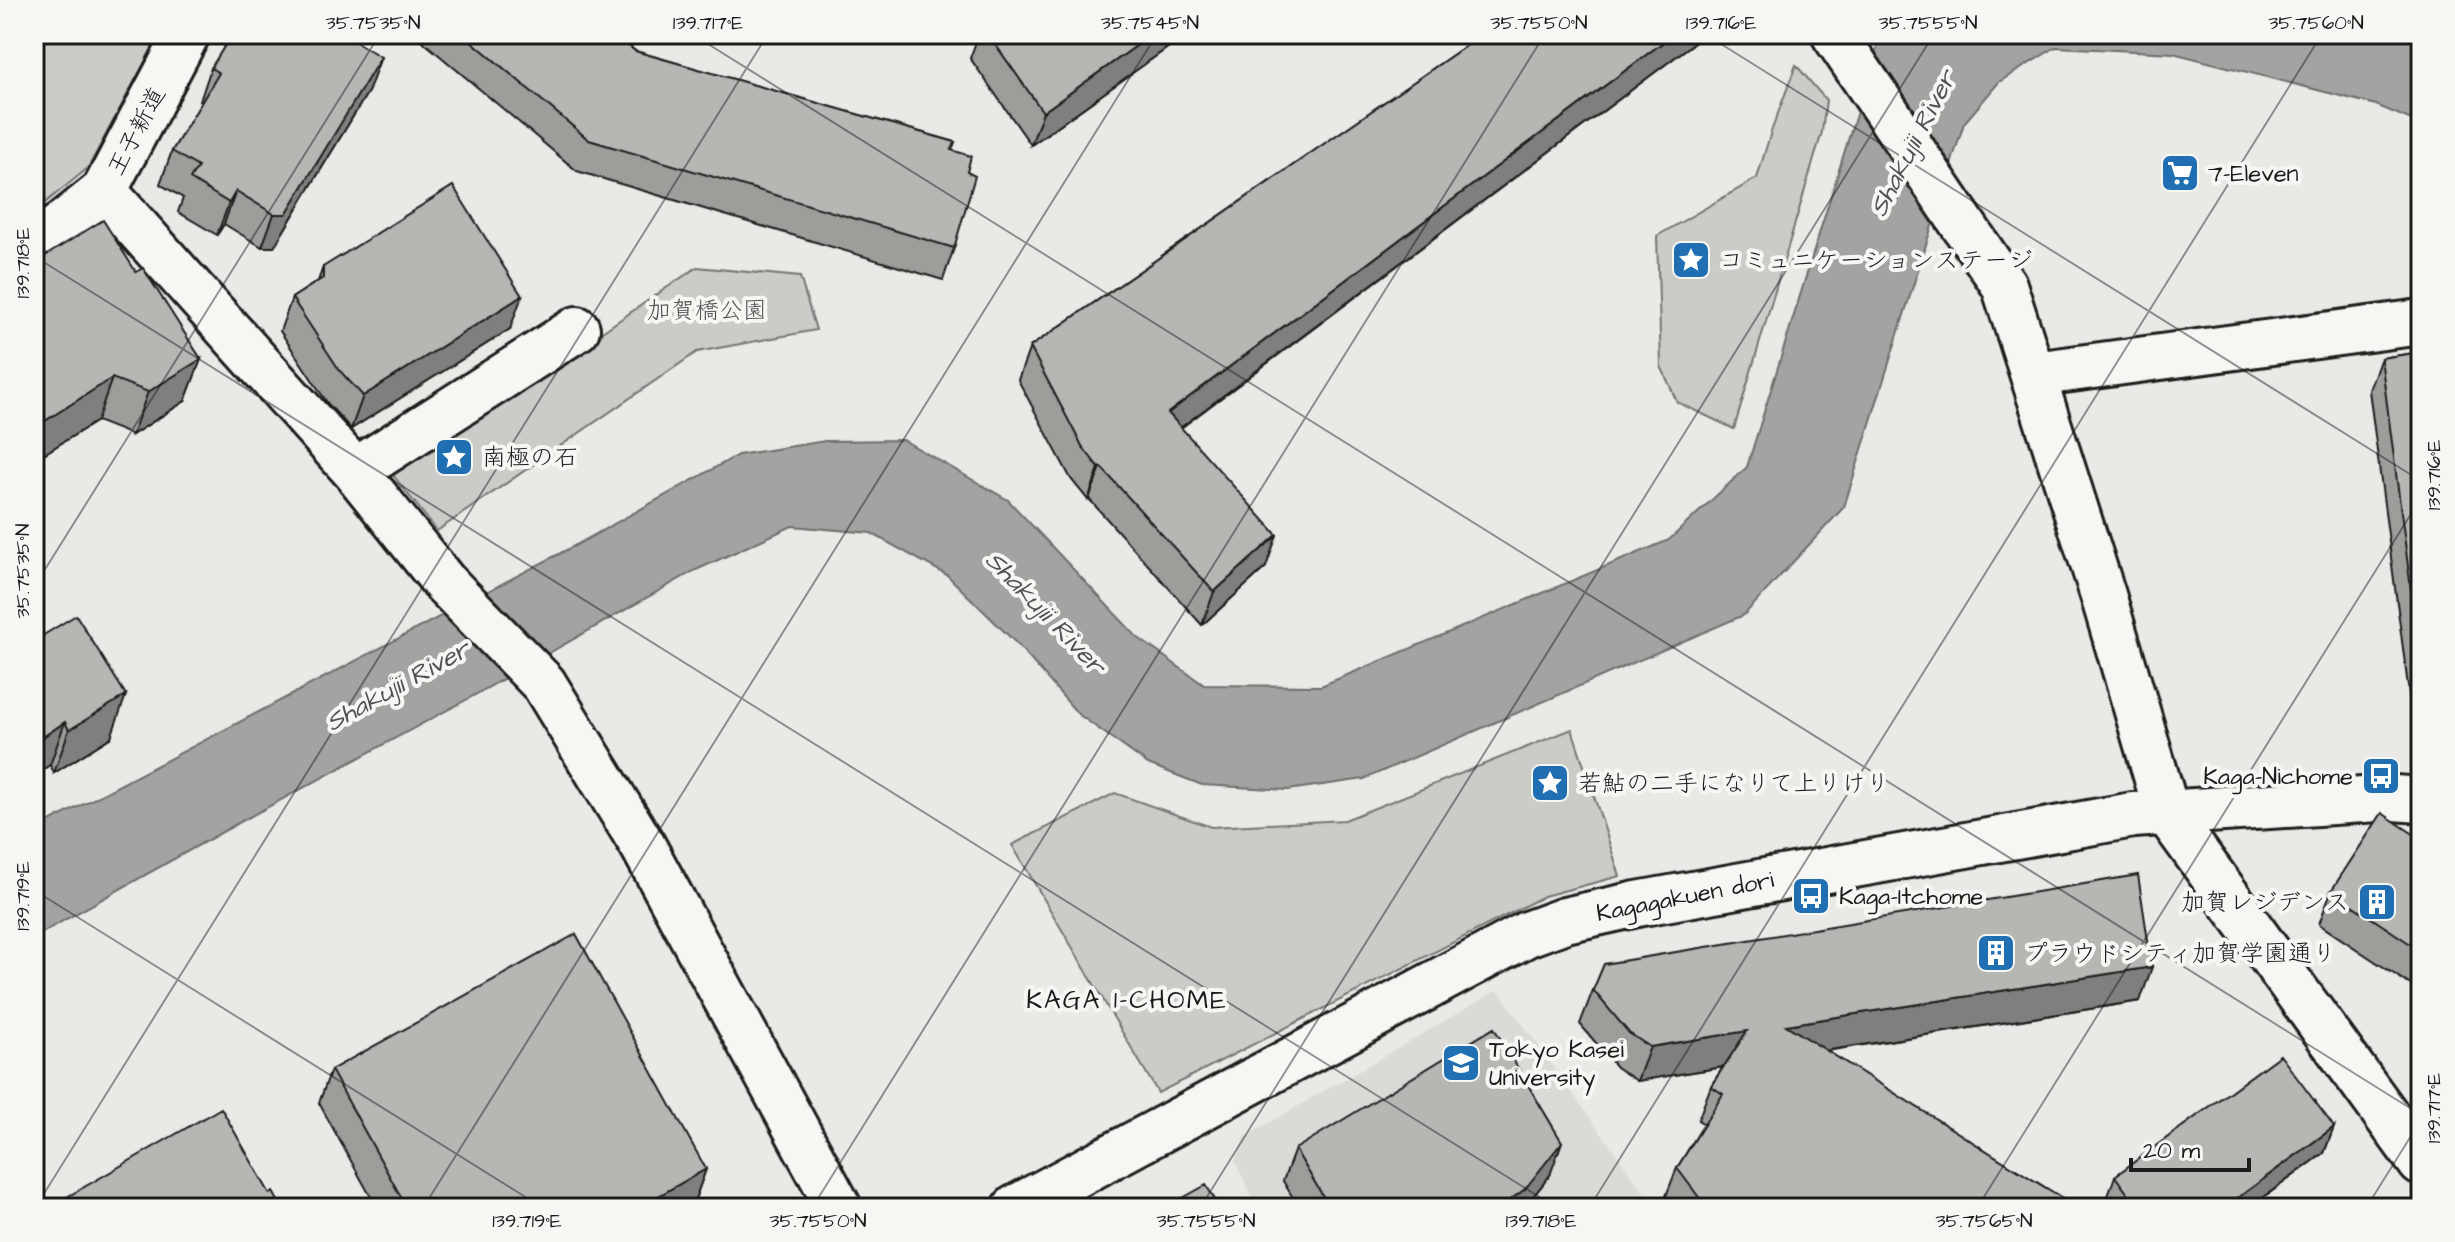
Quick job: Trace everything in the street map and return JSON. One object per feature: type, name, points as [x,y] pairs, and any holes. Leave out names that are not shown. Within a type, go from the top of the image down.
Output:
[{"type":"street","name":"王子新道","points":[[34,247],[104,191],[187,34]]},
{"type":"street","points":[[1834,34],[2004,285],[2108,609],[2167,813],[2421,1163]]},
{"type":"street","points":[[104,191],[355,471],[444,582],[544,684],[643,846],[839,1208]]},
{"type":"street","points":[[2034,374],[2421,322]]},
{"type":"street","points":[[355,471],[577,329]]},
{"type":"street","name":"Kagagakuen dori","points":[[1015,1208],[1527,934],[1565,920],[1637,904],[2133,815],[2394,798],[2421,800]]},
{"type":"shaded area","name":"Tokyo Kasei University","points":[[1498,990],[1655,1208],[1257,1208],[1235,1161],[1245,1137]]},
{"type":"green space","points":[[34,34],[160,34],[88,168],[34,212]]},
{"type":"green space","points":[[1796,65],[1826,100],[1822,132],[1734,429],[1677,402],[1661,366],[1657,236],[1757,178]]},
{"type":"green space","name":"加賀橋公園","points":[[697,267],[800,277],[816,330],[697,352],[437,531],[393,475]]},
{"type":"green space","points":[[1572,729],[1620,876],[1544,896],[1158,1093],[1012,845],[1115,793],[1211,827],[1345,820]]},
{"type":"water","name":"Shakujii River","points":[[1881,34],[2421,34],[2421,124],[2376,105],[2173,53],[2056,47],[1999,82],[1964,123],[1844,507],[1744,615],[1364,779],[1288,790],[1202,785],[1148,764],[1078,714],[1017,644],[947,575],[871,533],[792,526],[694,571],[34,937],[34,830],[576,545],[738,455],[825,441],[903,440],[1008,500],[1137,637],[1204,685],[1321,686],[1669,540],[1747,467]]},
{"type":"building","points":[[232,34],[350,34],[348,37],[381,57],[286,214],[274,214],[236,191],[229,203],[190,179],[198,167],[172,151],[219,73],[211,68]]},
{"type":"building","points":[[463,34],[615,34],[635,51],[955,142],[951,150],[971,156],[967,172],[975,176],[954,248],[589,140]]},
{"type":"building","points":[[988,34],[1153,34],[1043,112]]},
{"type":"building","points":[[1483,34],[1674,34],[1168,413],[1277,535],[1214,592],[1082,446],[1030,347]]},
{"type":"building","points":[[453,186],[522,296],[363,396],[340,371],[292,298],[323,278],[323,267]]},
{"type":"building","points":[[103,220],[136,272],[143,268],[201,359],[148,392],[112,378],[34,428],[34,263]]},
{"type":"building","points":[[2421,352],[2421,666],[2381,358]]},
{"type":"building","points":[[76,615],[126,695],[69,730],[65,722],[34,743],[34,641]]},
{"type":"building","points":[[2382,813],[2421,839],[2421,951],[2331,891]]},
{"type":"building","points":[[2138,875],[2152,967],[1786,1025],[2078,1208],[1707,1208],[1677,1168],[1723,1094],[1711,1086],[1747,1031],[1650,1047],[1629,1033],[1593,990],[1604,964]]},
{"type":"building","points":[[576,934],[706,1169],[637,1208],[407,1208],[331,1070]]},
{"type":"building","points":[[1494,1028],[1562,1142],[1525,1189],[1499,1208],[1330,1208],[1295,1149]]},
{"type":"building","points":[[2280,1055],[2334,1127],[2224,1208],[2138,1208],[2115,1176]]},
{"type":"building","points":[[221,1108],[270,1194],[273,1192],[282,1208],[48,1208]]},
{"type":"building","points":[[1206,1185],[1220,1208],[1165,1208]]},
{"type":"place","name":"7-Eleven","points":[[2180,173]]},
{"type":"place","name":"コミュニケーションステージ","points":[[1691,260]]},
{"type":"place","name":"南極の石","points":[[454,457]]},
{"type":"place","name":"Kaga-Nichome","points":[[2381,776]]},
{"type":"place","name":"若鮎の二手になりて上りけり","points":[[1550,783]]},
{"type":"place","name":"Kaga-Itchome","points":[[1811,896]]},
{"type":"place","name":"加賀レジデンス","points":[[2377,902]]},
{"type":"place","name":"プラウドシティ加賀学園通り","points":[[1996,953]]},
{"type":"place","name":"Tokyo Kasei University","points":[[1461,1063]]},
{"type":"district","name":"KAGA 1-CHOME","points":[[1127,999]]}]
